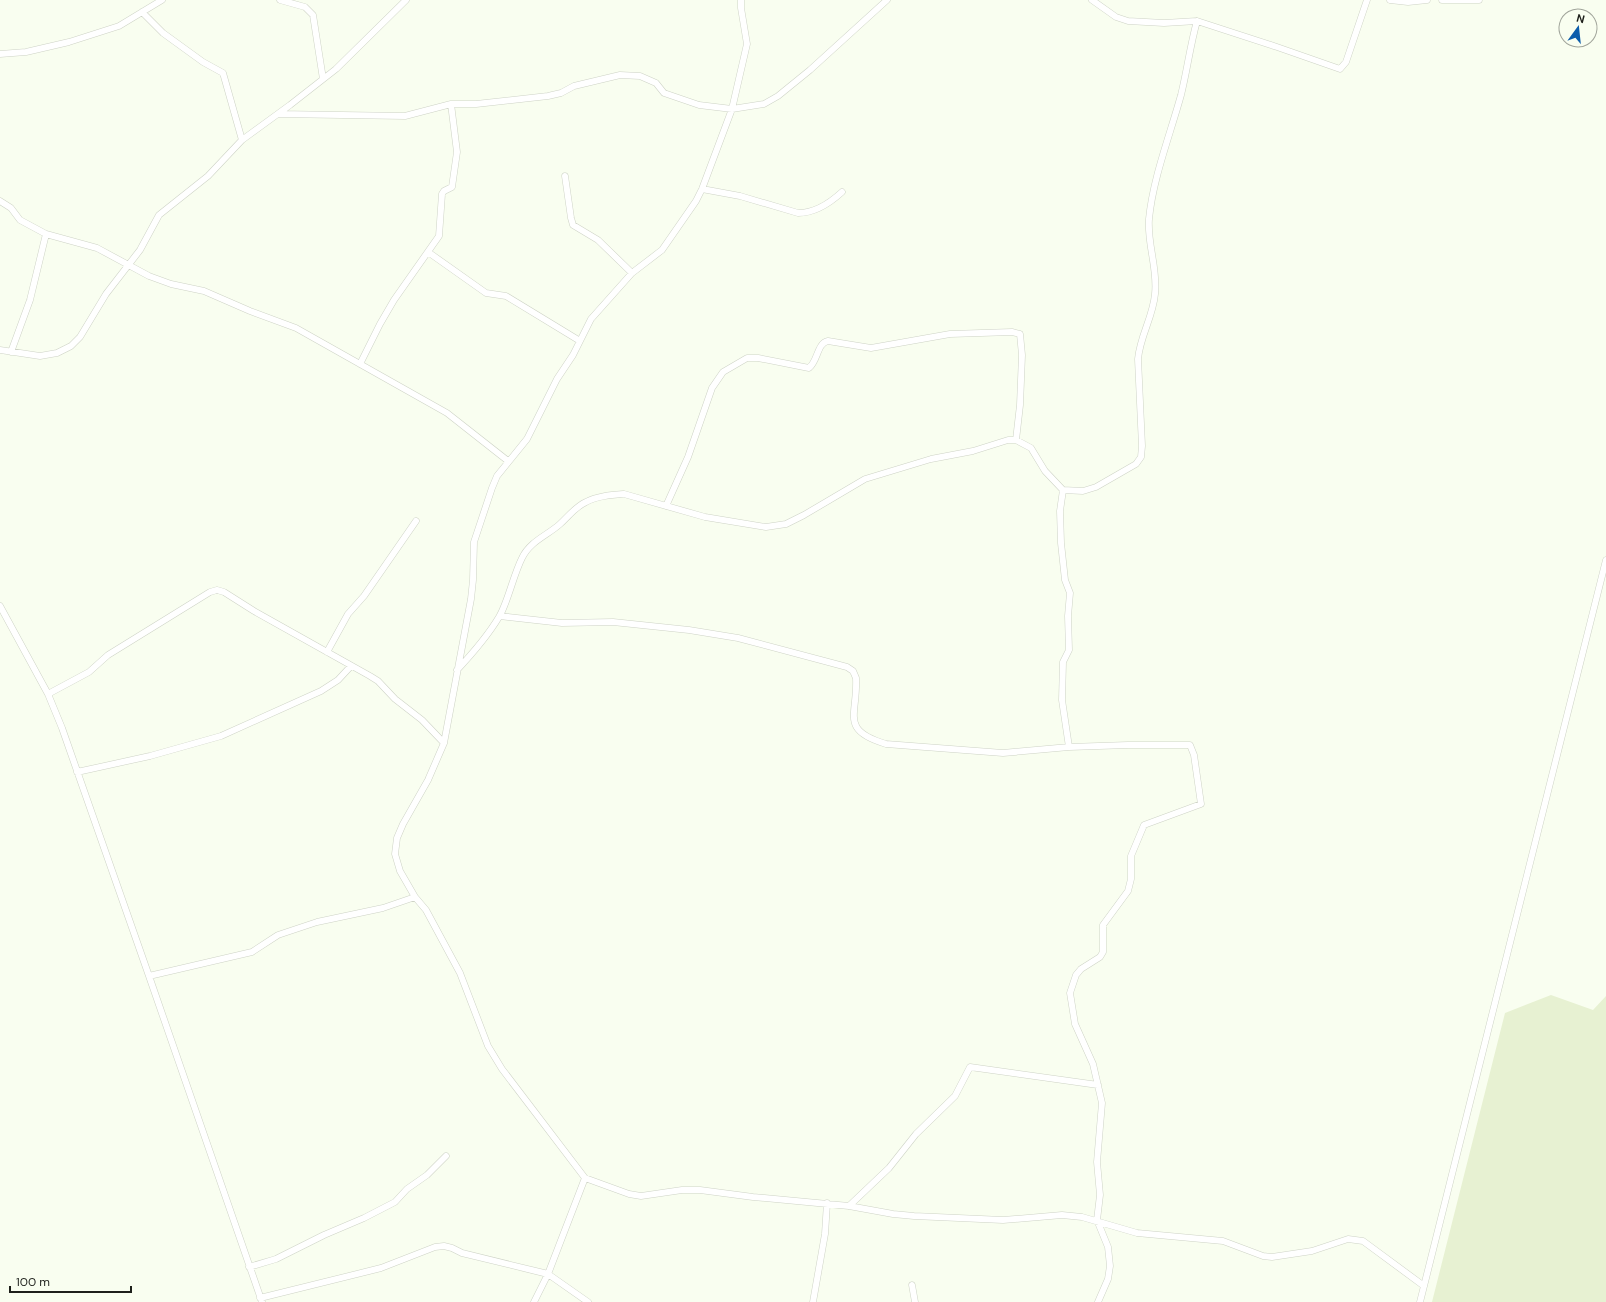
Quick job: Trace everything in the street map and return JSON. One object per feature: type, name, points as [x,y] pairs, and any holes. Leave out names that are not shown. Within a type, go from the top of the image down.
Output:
[{"type":"street","points":[[0,54],[26,52],[69,42],[119,26],[142,12],[153,2],[162,0]]},
{"type":"street","points":[[280,0],[305,7],[313,15],[323,79]]},
{"type":"street","points":[[0,350],[40,356],[57,353],[71,346],[80,337],[106,294],[140,250],[159,215],[208,176],[242,140],[323,79],[365,42],[406,0]]},
{"type":"street","points":[[741,0],[740,8],[747,44],[732,109],[702,189],[693,206],[662,250],[632,273],[591,319],[580,341],[557,379],[527,439],[508,461],[492,488],[474,542],[473,580],[444,743],[428,780],[403,824],[397,838],[396,854],[400,871],[415,897],[426,910],[460,973],[480,1027],[502,1069],[586,1178],[629,1194],[641,1196],[682,1190],[700,1190],[753,1197],[827,1203],[892,1214],[960,1219],[1003,1220],[1062,1216],[1097,1220],[1137,1233],[1223,1241],[1263,1256],[1272,1257],[1312,1251],[1355,1239],[1363,1241],[1424,1286]]},
{"type":"street","points":[[278,114],[405,116],[452,104],[476,104],[548,96],[561,93],[574,86],[620,75],[640,76],[656,83],[664,93],[699,105],[732,109],[764,104],[778,96],[810,70],[887,0]]},
{"type":"street","points":[[1092,0],[1116,17],[1128,22],[1156,23],[1197,21],[1277,46],[1340,69],[1346,62],[1367,0]]},
{"type":"street","points":[[1390,0],[1408,2],[1427,0]]},
{"type":"street","points":[[1442,0],[1479,0]]},
{"type":"street","points":[[142,12],[163,33],[203,62],[223,73],[242,140]]},
{"type":"street","points":[[457,670],[479,645],[500,616],[512,579],[523,556],[533,543],[560,524],[577,507],[587,501],[610,495],[624,494],[705,517],[743,525],[766,527],[786,524],[865,479],[931,459],[973,451],[1008,440],[1016,440],[1031,448],[1045,470],[1063,490],[1083,490],[1096,487],[1136,464],[1141,457],[1142,446],[1138,359],[1139,348],[1151,314],[1155,294],[1155,281],[1148,229],[1149,218],[1163,156],[1181,95],[1197,21]]},
{"type":"street","points":[[360,364],[391,306],[441,232],[442,194],[444,191],[452,187],[455,169],[456,142],[452,104]]},
{"type":"street","points":[[565,176],[570,218],[573,225],[598,240],[632,273]]},
{"type":"street","points":[[702,189],[740,196],[798,213],[808,213],[817,210],[834,200],[842,192]]},
{"type":"street","points":[[0,201],[11,208],[20,220],[46,234],[97,248],[127,265],[171,284],[204,291],[225,299],[250,312],[296,328],[447,413],[508,461]]},
{"type":"street","points":[[10,352],[30,300],[46,234]]},
{"type":"street","points":[[428,252],[486,293],[506,296],[580,341]]},
{"type":"street","points":[[666,506],[688,457],[712,388],[723,372],[747,358],[758,358],[809,368],[812,366],[824,342],[828,340],[871,348],[950,334],[1012,332],[1020,334],[1022,355],[1020,405],[1016,440]]},
{"type":"street","points":[[1063,490],[1060,511],[1060,529],[1063,565],[1070,593],[1068,616],[1069,650],[1063,662],[1062,700],[1069,747]]},
{"type":"street","points":[[327,652],[348,614],[364,596],[416,521]]},
{"type":"street","points":[[1420,1302],[1606,560]]},
{"type":"street","points":[[48,694],[79,678],[108,655],[210,592],[217,590],[224,592],[254,612],[378,681],[395,699],[422,720],[444,743]]},
{"type":"street","points":[[0,606],[48,694],[149,976],[261,1300],[325,1280],[381,1268],[435,1247],[444,1246],[469,1255],[548,1274],[588,1302]]},
{"type":"street","points":[[500,616],[562,623],[613,622],[689,630],[738,638],[847,667],[853,671],[856,678],[854,723],[859,732],[870,739],[886,744],[985,753],[1003,753],[1069,747],[1146,744],[1190,746],[1194,755],[1201,804],[1144,825],[1131,856],[1131,879],[1128,892],[1103,925],[1103,952],[1100,957],[1081,969],[1073,982],[1070,993],[1073,1016],[1093,1064],[1098,1085],[1102,1116],[1097,1162],[1100,1195],[1097,1220],[1108,1247],[1110,1266],[1108,1278],[1098,1302]]},
{"type":"street","points":[[77,772],[150,756],[221,736],[321,691],[338,680],[351,666]]},
{"type":"street","points":[[149,976],[252,952],[278,935],[317,922],[383,908],[415,897]]},
{"type":"street","points":[[849,1206],[889,1168],[916,1134],[955,1096],[970,1067],[1098,1085]]},
{"type":"street","points":[[249,1267],[276,1259],[395,1202],[407,1189],[427,1175],[446,1156]]},
{"type":"street","points":[[534,1302],[548,1274],[586,1178]]},
{"type":"street","points":[[813,1302],[825,1234],[827,1203]]},
{"type":"street","points":[[912,1285],[915,1302]]},
{"type":"green space","points":[[1551,995],[1593,1010],[1606,996],[1606,1302],[1432,1302],[1505,1013]]}]
